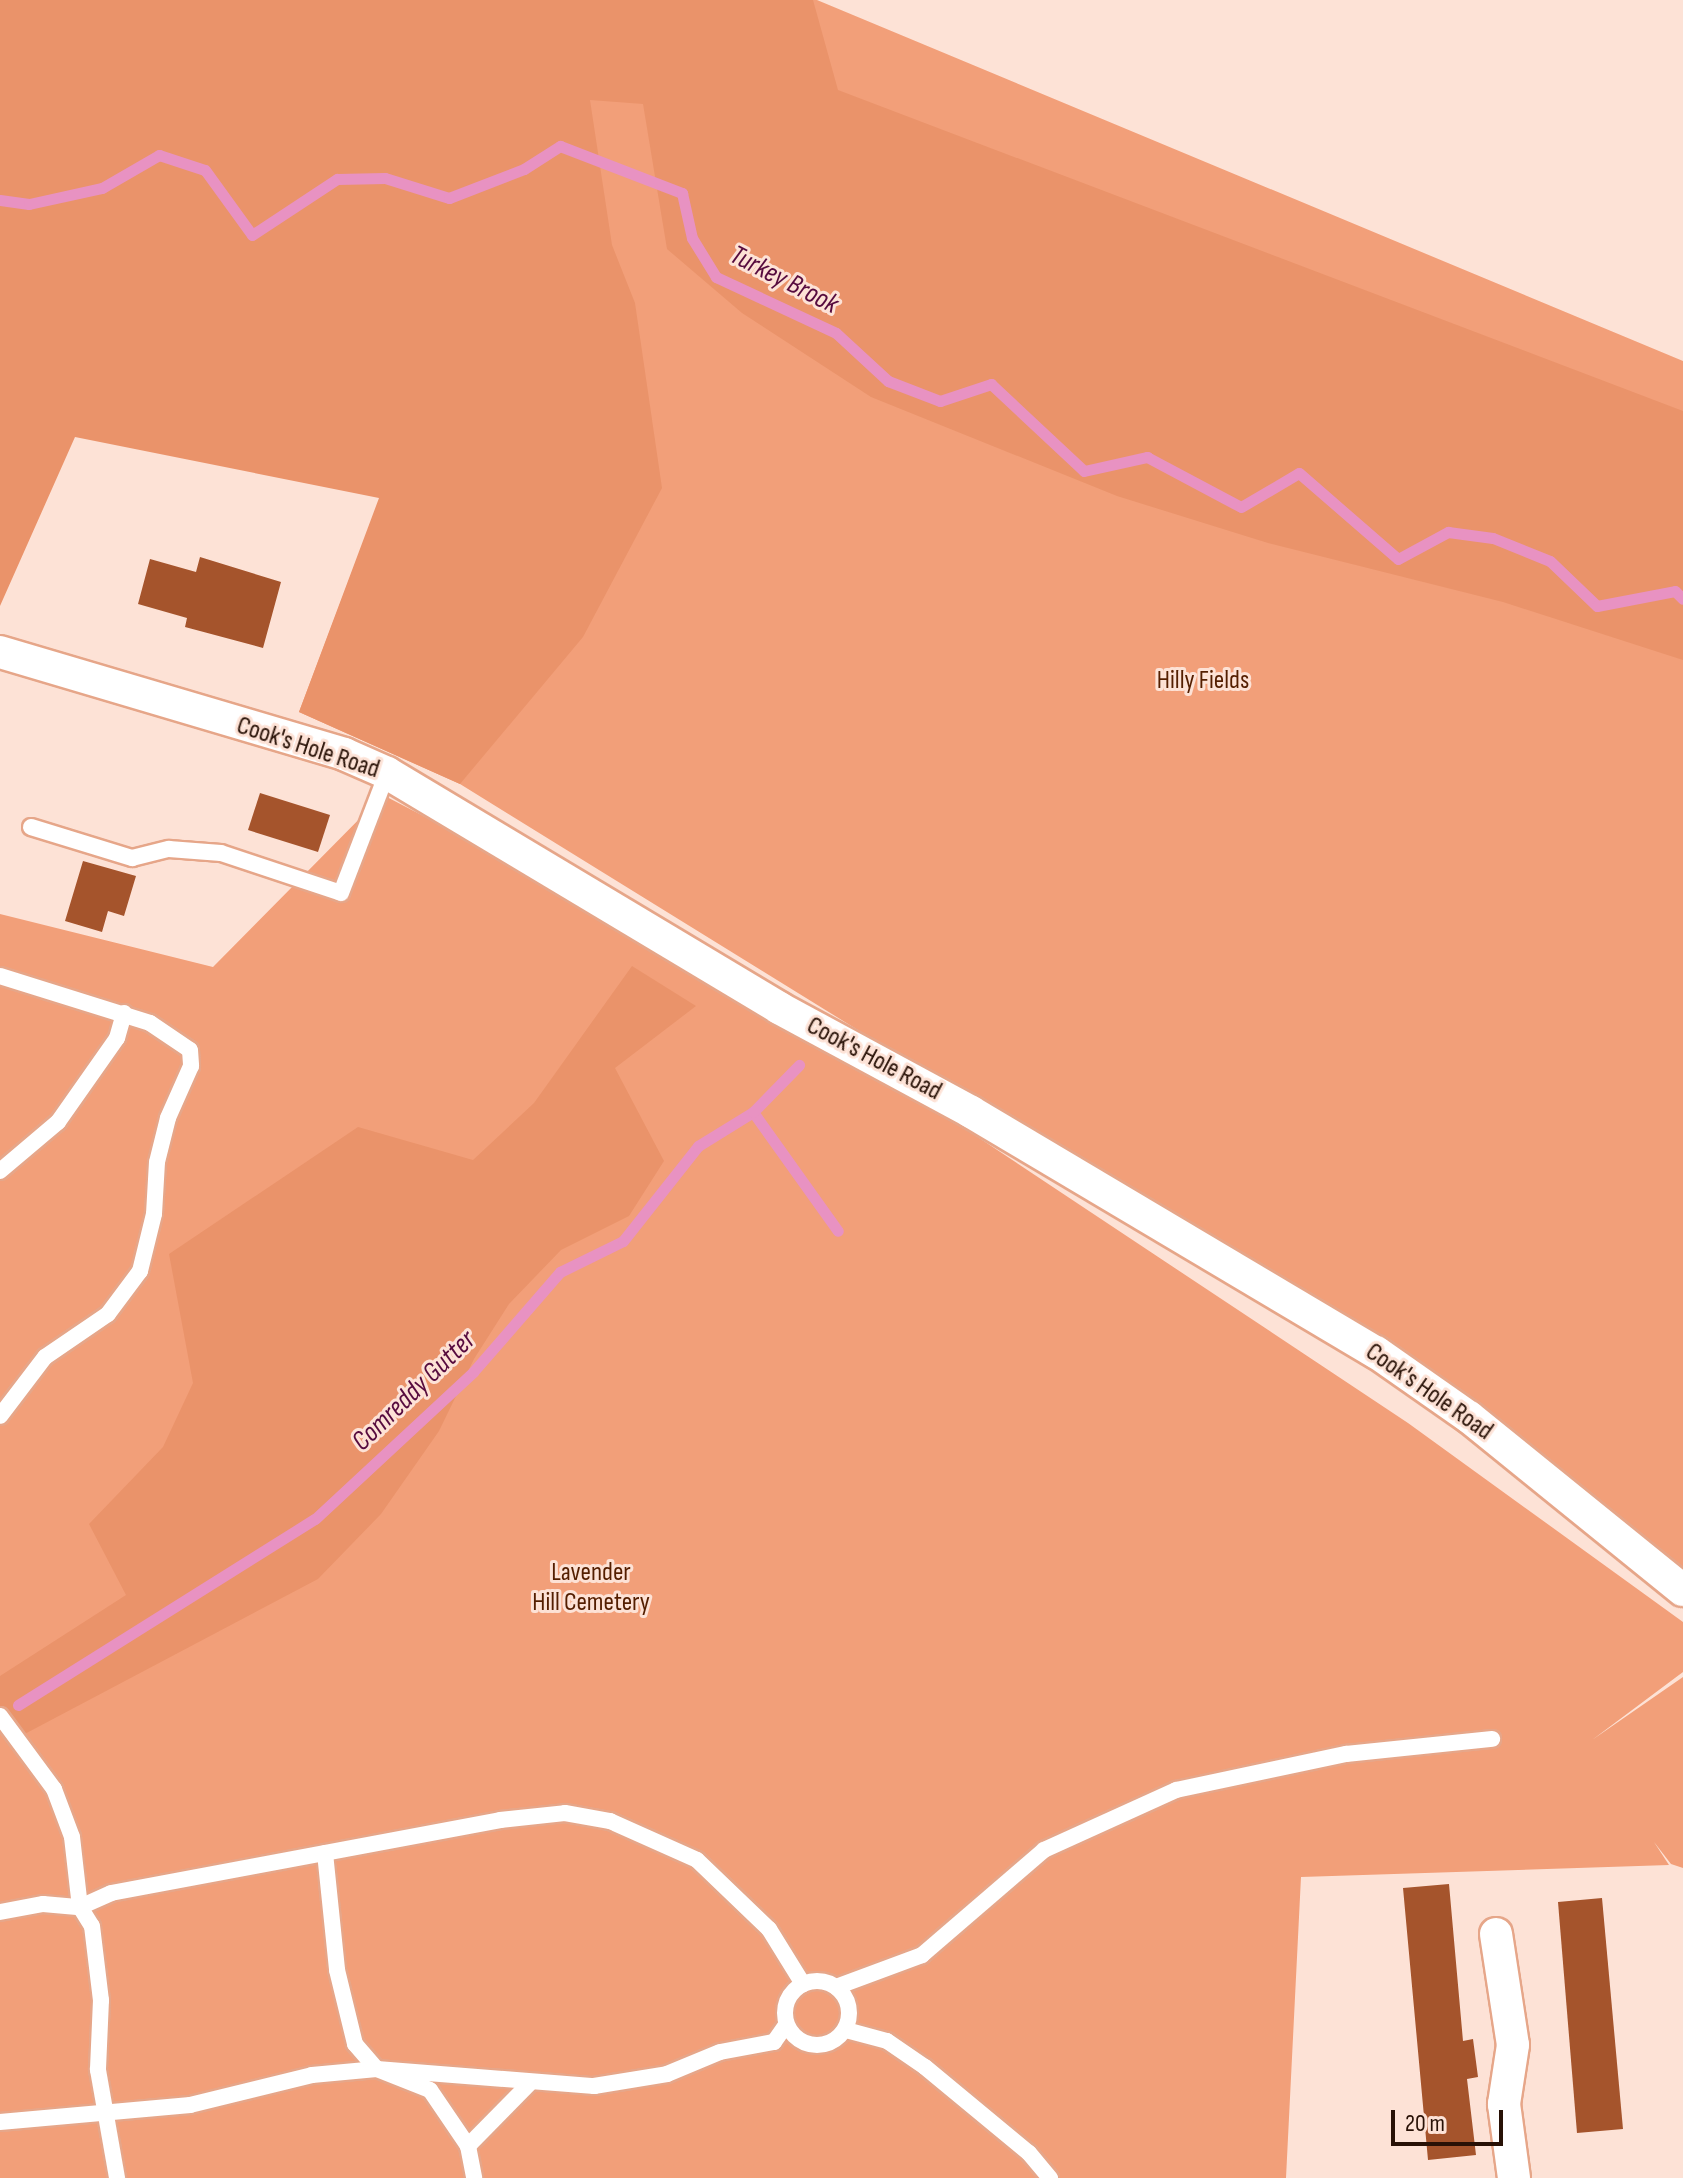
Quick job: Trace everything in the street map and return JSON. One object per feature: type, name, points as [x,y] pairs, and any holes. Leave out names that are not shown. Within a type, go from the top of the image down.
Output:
[{"type":"street","name":"Cook's Hole Road","points":[[0,652],[344,754],[387,773],[779,1008],[971,1112],[1376,1352],[1469,1417],[1683,1590]]},
{"type":"street","points":[[1496,1934],[1513,2045],[1504,2104],[1514,2178]]},
{"type":"lane","points":[[31,827],[132,858],[169,849],[221,853],[341,893],[387,773]]},
{"type":"lane","points":[[0,976],[124,1013],[178,1038],[190,1050],[191,1066],[164,1133],[140,1271],[108,1314],[45,1357],[0,1416]]},
{"type":"lane","points":[[0,1171],[58,1122],[117,1038],[124,1013]]},
{"type":"lane","points":[[0,1716],[54,1789],[72,1837],[80,1907],[92,1926],[101,2000],[98,2070],[117,2178]]},
{"type":"lane","points":[[836,1987],[922,1955],[1044,1850],[1176,1790],[1346,1754],[1492,1739]]},
{"type":"lane","points":[[0,1912],[43,1904],[80,1907],[111,1893],[500,1820],[565,1813],[610,1821],[697,1860],[769,1929],[803,1984]]},
{"type":"lane","points":[[325,1853],[343,1999],[355,2044],[377,2069],[430,2090],[468,2146],[474,2178]]},
{"type":"lane","points":[[0,2122],[190,2105],[312,2075],[377,2069],[529,2084],[594,2086],[667,2074],[720,2052],[774,2042],[786,2025],[787,2002],[803,1984],[814,1981],[836,1987],[849,2003],[846,2030]]},
{"type":"lane","points":[[786,2025],[794,2037],[815,2047],[846,2030],[887,2041],[925,2067],[1029,2153],[1050,2178]]},
{"type":"lane","points":[[468,2146],[529,2084]]},
{"type":"green space","name":"Hilly Fields","points":[[521,0],[817,0],[1683,361],[1683,1579],[1136,1202],[460,784],[299,712],[380,498]]},
{"type":"green space","name":"Lavender Hill Cemetery","points":[[383,795],[749,985],[1408,1423],[1683,1622],[1683,1672],[1592,1740],[1683,1677],[1683,1868],[1671,1864],[1654,1842],[1669,1865],[1301,1877],[1286,2178],[0,2178],[0,914],[213,967]]},
{"type":"shaded area","points":[[0,0],[813,0],[838,90],[1683,411],[1683,660],[1503,602],[1268,543],[1117,496],[871,397],[742,313],[667,249],[643,104],[590,100],[612,245],[635,303],[662,488],[583,637],[460,784],[299,712],[379,498],[75,437],[0,606]]},
{"type":"shaded area","points":[[632,966],[696,1006],[615,1068],[664,1161],[629,1216],[561,1250],[509,1304],[474,1359],[439,1431],[381,1514],[318,1579],[19,1737],[0,1714],[0,1676],[126,1595],[89,1524],[163,1447],[193,1383],[169,1254],[358,1127],[473,1160],[534,1103]]},
{"type":"building","points":[[200,557],[281,582],[263,648],[185,627],[187,618],[138,604],[150,559],[196,572]]},
{"type":"building","points":[[260,793],[330,815],[318,852],[248,830]]},
{"type":"building","points":[[83,861],[136,876],[124,916],[108,911],[102,932],[65,921]]},
{"type":"building","points":[[1449,1884],[1463,2041],[1473,2039],[1478,2077],[1467,2079],[1476,2155],[1428,2160],[1403,1888]]},
{"type":"building","points":[[1602,1898],[1623,2129],[1577,2133],[1558,1902]]},
{"type":"waterway","name":"Turkey Brook","points":[[0,200],[29,204],[102,188],[159,155],[205,170],[252,235],[337,179],[385,178],[449,198],[524,169],[560,146],[682,193],[692,238],[716,277],[836,333],[888,381],[940,401],[991,384],[1084,471],[1147,457],[1241,507],[1299,473],[1398,559],[1448,532],[1493,538],[1550,561],[1597,606],[1675,591],[1683,599]]},
{"type":"waterway","name":"Comreddy Gutter","points":[[18,1705],[315,1519],[473,1372],[560,1272],[623,1241],[698,1146],[753,1112],[799,1065]]},
{"type":"waterway","points":[[753,1112],[838,1231]]}]
